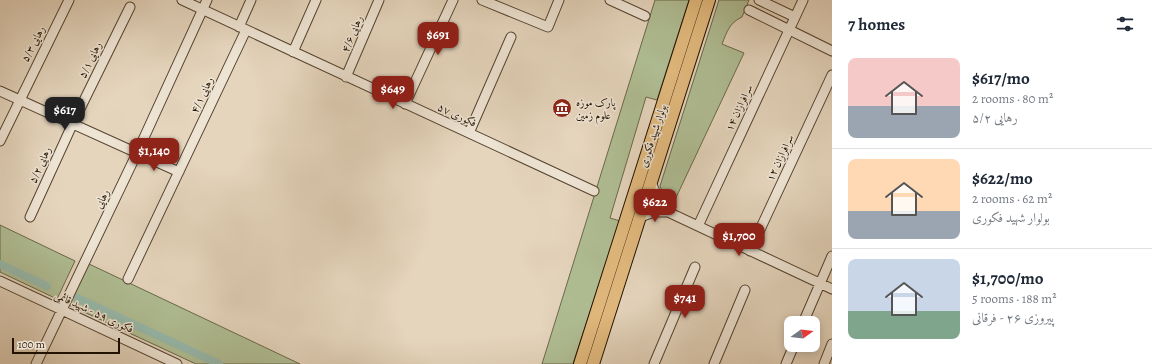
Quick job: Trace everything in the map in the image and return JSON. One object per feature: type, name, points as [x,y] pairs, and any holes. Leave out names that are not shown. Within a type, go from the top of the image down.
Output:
[{"type":"main road","name":"بولوار شهید فکوری","points":[[580,364],[696,0]]},
{"type":"main road","name":"بولوار شهید فکوری","points":[[593,364],[709,0]]},
{"type":"street","name":"رهایی ۵/۳","points":[[0,141],[19,98],[69,0]]},
{"type":"street","name":"فکوری ۵۷","points":[[182,0],[594,191]]},
{"type":"street","name":"رهایی","points":[[36,364],[137,153],[207,0]]},
{"type":"street","name":"رهایی ۴/۱","points":[[128,279],[179,172],[242,28],[251,0]]},
{"type":"street","points":[[293,52],[316,0]]},
{"type":"street","name":"رهایی ۴/۶","points":[[346,77],[379,0]]},
{"type":"street","points":[[405,104],[453,0]]},
{"type":"street","points":[[482,0],[548,27],[559,0]]},
{"type":"street","points":[[610,0],[645,16]]},
{"type":"street","points":[[759,0],[795,17]]},
{"type":"street","name":"سرافرازان ۱۴","points":[[698,226],[803,0]]},
{"type":"street","name":"رهایی ۵/۱","points":[[72,123],[130,7]]},
{"type":"street","points":[[749,10],[832,51]]},
{"type":"street","points":[[469,134],[512,37]]},
{"type":"street","name":"سرافرازان ۱۲","points":[[750,251],[832,75]]},
{"type":"street","points":[[0,91],[19,98],[179,172]]},
{"type":"street","name":"رهایی ۵/۲","points":[[30,217],[72,123]]},
{"type":"street","points":[[651,182],[658,199],[668,212]]},
{"type":"street","points":[[640,217],[654,212],[668,212],[832,289]]},
{"type":"street","points":[[806,316],[832,256]]},
{"type":"street","points":[[654,364],[696,267]]},
{"type":"street","name":"فکوری ۵۹ - شهید قائمی","points":[[0,282],[178,364]]},
{"type":"street","points":[[714,364],[745,290]]},
{"type":"street","points":[[824,364],[832,344]]},
{"type":"street","points":[[786,364],[791,352]]},
{"type":"green space","points":[[655,0],[689,0],[657,100],[646,97],[610,218],[620,221],[573,364],[542,364]]},
{"type":"green space","points":[[719,0],[749,0],[742,17],[731,25],[722,44],[744,53],[673,204],[665,198],[660,186]]},
{"type":"green space","points":[[0,225],[75,261],[57,299],[0,272]]},
{"type":"green space","points":[[87,263],[300,364],[196,364],[69,305]]},
{"type":"waterway","points":[[0,264],[47,286]]},
{"type":"waterway","points":[[77,298],[219,364]]},
{"type":"place","name":"پارک موزه علوم زمین","points":[[562,108]]}]
